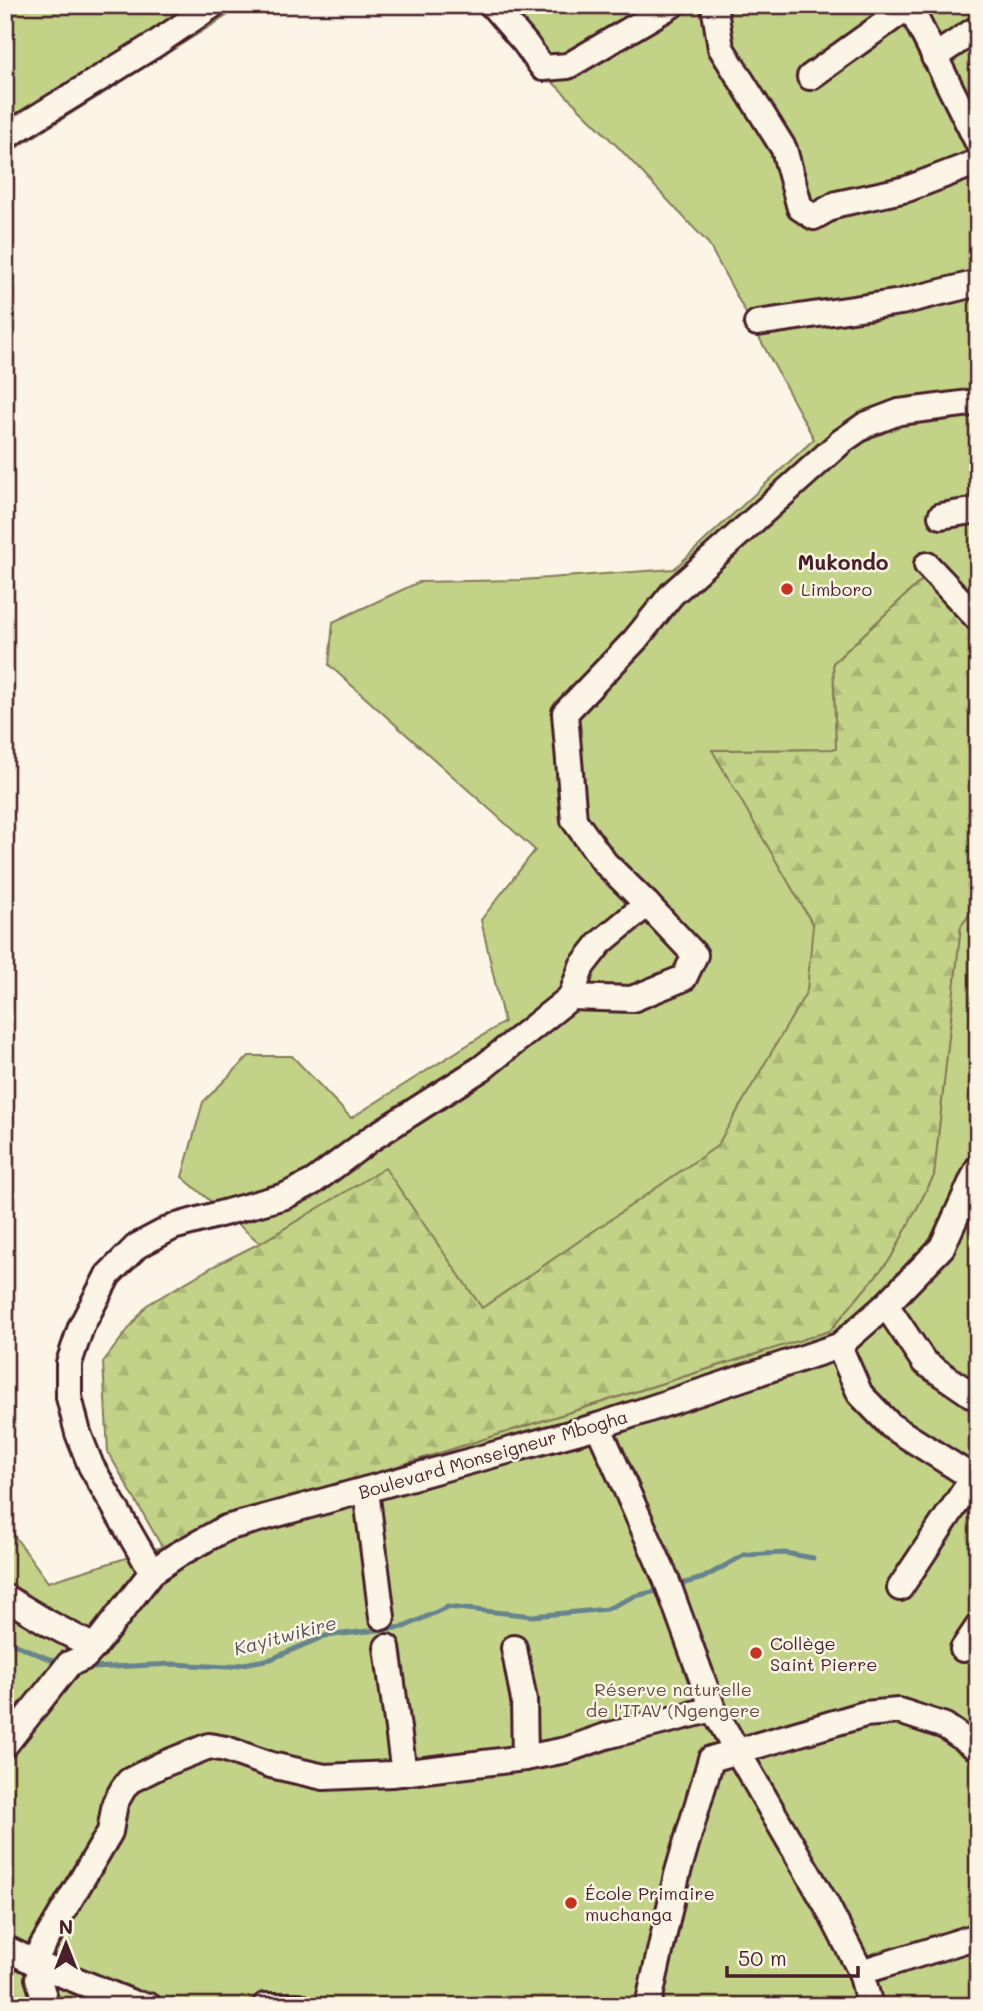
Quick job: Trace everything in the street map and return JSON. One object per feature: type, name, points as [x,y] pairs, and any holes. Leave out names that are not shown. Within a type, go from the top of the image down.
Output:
[{"type":"street","points":[[5,137],[154,45],[213,5]]},
{"type":"street","points":[[492,5],[543,68],[568,66],[672,5]]},
{"type":"street","points":[[714,5],[721,48],[784,149],[800,208],[814,217],[837,204],[907,189],[978,162]]},
{"type":"street","points":[[810,77],[909,6],[978,143]]},
{"type":"street","points":[[934,57],[978,28]]},
{"type":"street","points":[[757,323],[901,302],[978,283]]},
{"type":"street","points":[[571,997],[632,999],[684,978],[695,955],[605,863],[574,820],[565,713],[635,640],[672,594],[842,441],[865,425],[899,412],[978,402]]},
{"type":"street","points":[[942,516],[978,510]]},
{"type":"street","points":[[927,565],[978,619]]},
{"type":"street","points":[[152,1572],[91,1466],[78,1433],[69,1397],[69,1363],[81,1327],[108,1275],[137,1246],[173,1227],[285,1196],[313,1182],[372,1138],[482,1068],[571,997],[583,966],[600,943],[647,904]]},
{"type":"street","name":"Boulevard Monseigneur Mbogha","points":[[5,1745],[152,1572],[226,1528],[598,1426],[839,1346],[886,1305],[942,1247],[978,1168]]},
{"type":"street","points":[[886,1305],[924,1362],[978,1399]]},
{"type":"street","points":[[839,1346],[860,1394],[891,1426],[975,1479],[900,1588]]},
{"type":"street","points":[[598,1426],[667,1584],[713,1709],[827,1903],[861,1972],[870,2006]]},
{"type":"street","points":[[366,1490],[382,1618]]},
{"type":"street","points":[[5,1597],[50,1624],[83,1656]]},
{"type":"street","points":[[963,1649],[978,1627]]},
{"type":"street","points":[[387,1647],[404,1773]]},
{"type":"street","points":[[514,1648],[524,1700],[524,1758]]},
{"type":"street","points":[[47,2006],[38,1978],[39,1965],[110,1832],[118,1796],[130,1782],[161,1765],[209,1746],[271,1765],[324,1777],[404,1773],[566,1750],[606,1736],[713,1709]]},
{"type":"street","points":[[648,2006],[677,1875],[711,1759],[865,1713],[899,1711],[945,1726],[978,1749]]},
{"type":"street","points":[[861,1972],[978,1936]]},
{"type":"street","points":[[5,1948],[39,1965],[135,2004],[149,2006]]},
{"type":"street","points":[[265,2006],[299,2006]]},
{"type":"green space","points":[[5,5],[244,5],[5,155]]},
{"type":"green space","points":[[475,5],[978,5],[978,633],[924,578],[833,663],[836,749],[712,750],[813,925],[807,991],[717,1146],[482,1308],[385,1168],[260,1243],[182,1177],[203,1102],[249,1056],[292,1056],[351,1118],[504,1022],[481,920],[535,850],[329,665],[333,622],[419,582],[521,580],[674,569],[814,439],[708,243],[620,149]]},
{"type":"green space","points":[[925,577],[978,633],[978,904],[961,926],[934,1176],[891,1258],[830,1331],[222,1521],[162,1547],[108,1452],[103,1362],[147,1305],[260,1243],[385,1167],[813,925],[711,750],[836,749],[833,663]]},
{"type":"green space","name":"Réserve naturelle de l'ITAV (Ngengere","points":[[978,904],[978,2006],[5,2006],[5,1523],[48,1582],[162,1547],[222,1521],[830,1331],[891,1258],[934,1176],[961,926]]},
{"type":"waterway","name":"Kayitwikire","points":[[674,1586],[703,1578],[744,1555],[785,1553],[813,1558]]},
{"type":"waterway","name":"Kayitwikire","points":[[84,1667],[172,1664],[227,1667],[271,1659],[325,1636],[404,1627],[447,1607],[533,1616],[607,1609],[635,1596],[661,1590]]},
{"type":"waterway","name":"Kayitwikire","points":[[5,1640],[61,1662]]},
{"type":"place","name":"Limboro","points":[[787,589]]},
{"type":"place","name":"Collège Saint Pierre","points":[[756,1653]]},
{"type":"place","name":"École Primaire muchanga","points":[[571,1903]]},
{"type":"district","name":"Mukondo","points":[[843,561]]}]
